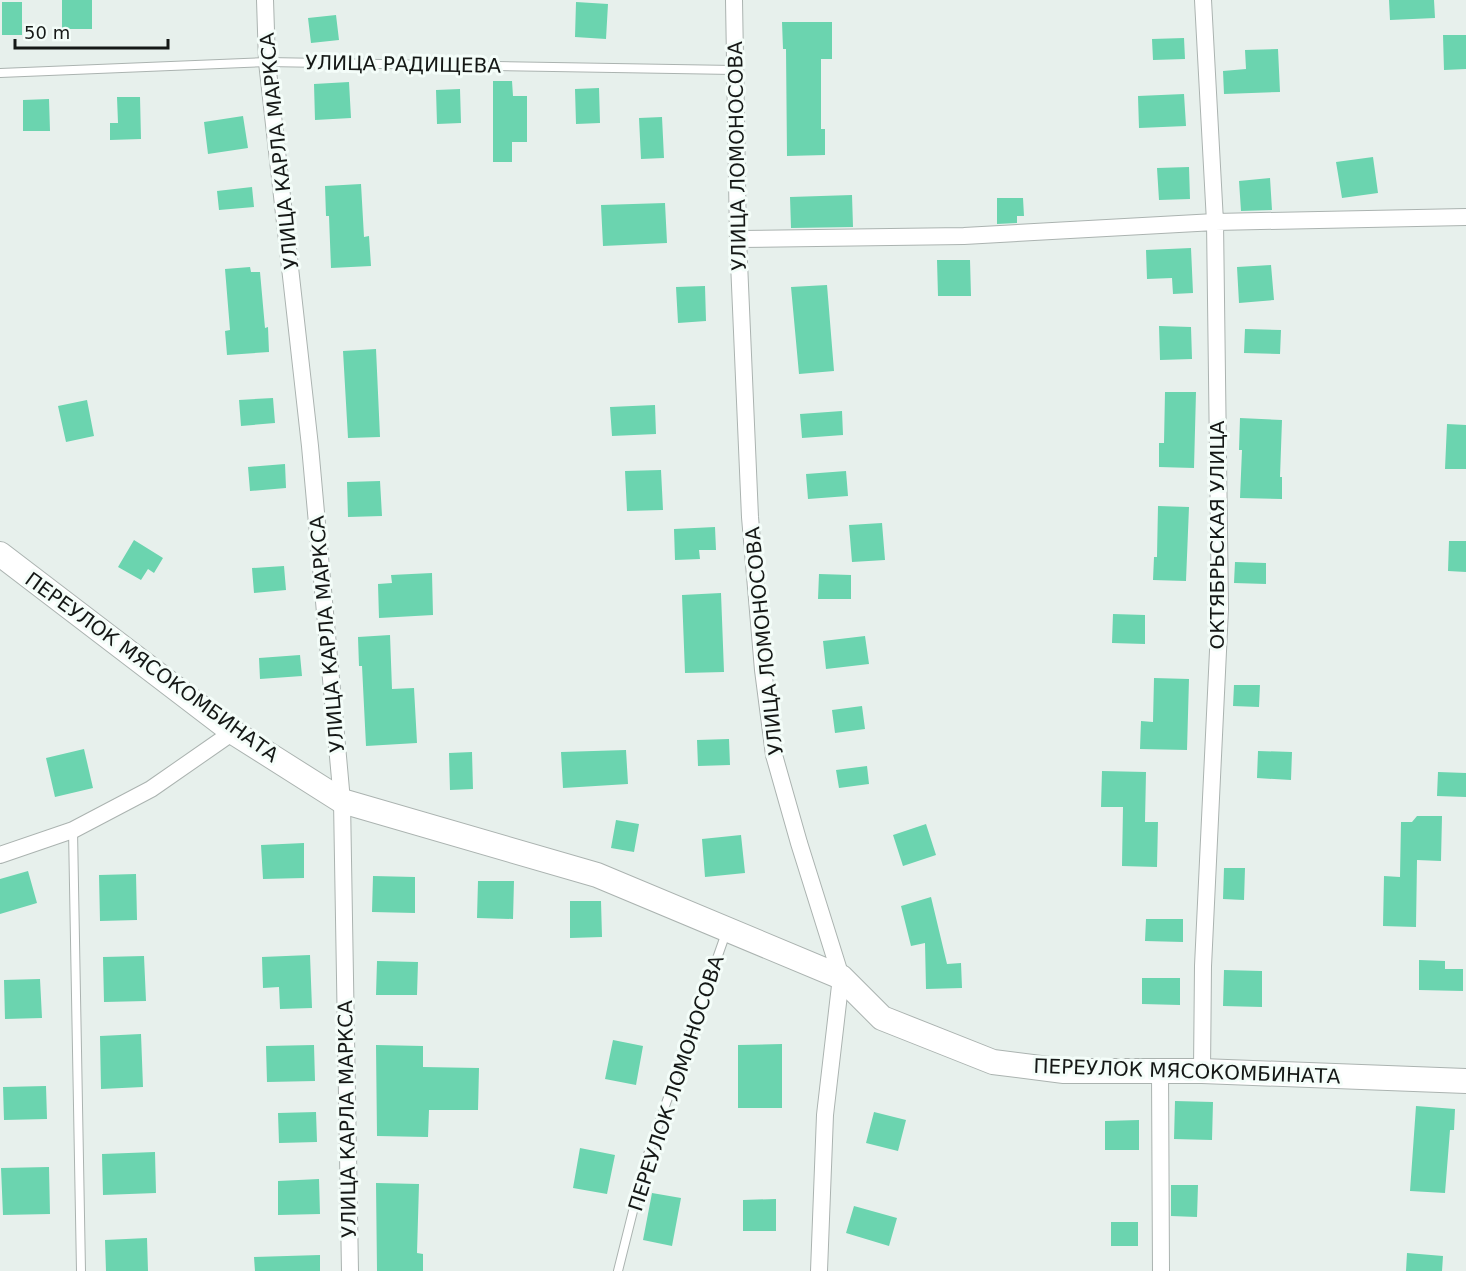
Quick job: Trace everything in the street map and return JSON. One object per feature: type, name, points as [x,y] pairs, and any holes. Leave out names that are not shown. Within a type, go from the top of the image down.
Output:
[{"type":"street","name":"УЛИЦА КАРЛА МАРКСА","points":[[265,0],[267,62],[310,446],[342,801],[350,1271]]},
{"type":"street","name":"УЛИЦА ЛОМОНОСОВА","points":[[734,0],[738,239],[750,517],[763,670],[774,755],[799,843],[842,977],[825,1115],[819,1271]]},
{"type":"street","name":"ОКТЯБРЬСКАЯ УЛИЦА","points":[[1202,1071],[1203,966],[1220,609],[1215,222],[1203,0]]},
{"type":"street","points":[[738,239],[964,236],[1215,222],[1466,217]]},
{"type":"street","name":"ПЕРЕУЛОК МЯСОКОМБИНАТА","points":[[0,554],[233,732],[342,801],[597,875],[842,977],[882,1018],[993,1062],[1064,1071],[1202,1071],[1466,1081]]},
{"type":"street","points":[[0,855],[73,830],[151,789],[233,732]]},
{"type":"street","points":[[1160,1071],[1161,1271]]},
{"type":"lane","name":"УЛИЦА РАДИЩЕВА","points":[[0,73],[267,62],[734,70]]},
{"type":"lane","points":[[73,830],[81,1271]]},
{"type":"lane","name":"ПЕРЕУЛОК ЛОМОНОСОВА","points":[[618,1271],[645,1163],[727,930]]},
{"type":"building","points":[[62,0],[92,0],[92,29],[62,29]]},
{"type":"building","points":[[1389,0],[1434,0],[1435,18],[1390,20]]},
{"type":"building","points":[[2,2],[22,2],[22,35],[2,35]]},
{"type":"building","points":[[576,2],[608,4],[606,39],[575,37]]},
{"type":"building","points":[[336,15],[339,40],[311,43],[308,18]]},
{"type":"building","points":[[782,22],[832,22],[832,59],[821,59],[821,129],[825,129],[825,155],[787,156],[786,49],[783,49]]},
{"type":"building","points":[[1443,35],[1466,35],[1466,69],[1444,70]]},
{"type":"building","points":[[1184,38],[1185,59],[1153,60],[1152,39]]},
{"type":"building","points":[[1278,49],[1280,92],[1224,94],[1223,71],[1246,69],[1245,50]]},
{"type":"building","points":[[493,81],[512,81],[513,96],[527,96],[527,142],[512,142],[512,162],[493,162]]},
{"type":"building","points":[[349,82],[351,118],[315,120],[314,84]]},
{"type":"building","points":[[599,88],[600,123],[576,124],[575,89]]},
{"type":"building","points":[[460,89],[461,123],[437,124],[436,90]]},
{"type":"building","points":[[1184,94],[1186,126],[1139,128],[1138,96]]},
{"type":"building","points":[[117,97],[140,97],[141,139],[110,140],[110,123],[118,123]]},
{"type":"building","points":[[49,99],[50,131],[23,131],[23,100]]},
{"type":"building","points":[[243,116],[248,148],[208,154],[204,122]]},
{"type":"building","points":[[662,117],[664,158],[641,159],[639,118]]},
{"type":"building","points":[[1373,157],[1378,193],[1342,198],[1336,162]]},
{"type":"building","points":[[1189,167],[1190,199],[1159,200],[1157,168]]},
{"type":"building","points":[[1270,178],[1272,210],[1241,211],[1239,181]]},
{"type":"building","points":[[361,184],[364,237],[369,236],[371,266],[331,268],[329,216],[326,216],[325,186]]},
{"type":"building","points":[[252,187],[254,207],[219,210],[217,191]]},
{"type":"building","points":[[852,195],[853,227],[791,228],[790,197]]},
{"type":"building","points":[[997,198],[1023,198],[1024,216],[1017,216],[1017,223],[997,224]]},
{"type":"building","points":[[665,203],[667,243],[603,246],[601,205]]},
{"type":"building","points":[[1191,248],[1193,293],[1173,294],[1172,278],[1147,279],[1146,250]]},
{"type":"building","points":[[937,260],[970,260],[971,296],[938,296]]},
{"type":"building","points":[[1271,265],[1274,300],[1239,303],[1237,267]]},
{"type":"building","points":[[250,267],[251,272],[260,272],[265,328],[268,327],[269,352],[227,355],[225,331],[230,330],[225,269]]},
{"type":"building","points":[[827,285],[834,371],[799,374],[791,287]]},
{"type":"building","points":[[705,286],[706,321],[678,323],[676,287]]},
{"type":"building","points":[[1159,326],[1191,327],[1192,359],[1160,360]]},
{"type":"building","points":[[1245,329],[1281,330],[1280,354],[1244,353]]},
{"type":"building","points":[[376,349],[380,437],[348,438],[343,351]]},
{"type":"building","points":[[1165,392],[1196,392],[1194,468],[1159,467],[1159,443],[1164,443]]},
{"type":"building","points":[[273,398],[275,423],[241,426],[239,400]]},
{"type":"building","points":[[87,400],[94,436],[66,442],[58,406]]},
{"type":"building","points":[[655,405],[656,434],[612,436],[610,407]]},
{"type":"building","points":[[842,411],[843,435],[802,438],[800,414]]},
{"type":"building","points":[[1240,418],[1282,420],[1280,477],[1282,477],[1282,499],[1240,498],[1242,450],[1239,450]]},
{"type":"building","points":[[1447,424],[1466,425],[1466,469],[1445,469]]},
{"type":"building","points":[[285,464],[286,488],[250,491],[248,467]]},
{"type":"building","points":[[661,470],[663,510],[627,511],[625,471]]},
{"type":"building","points":[[846,471],[848,496],[808,499],[806,474]]},
{"type":"building","points":[[380,481],[382,516],[348,517],[347,482]]},
{"type":"building","points":[[1158,506],[1189,507],[1186,581],[1153,580],[1154,557],[1157,557]]},
{"type":"building","points":[[882,523],[885,560],[852,562],[849,525]]},
{"type":"building","points":[[715,527],[716,550],[699,550],[700,559],[675,560],[674,529]]},
{"type":"building","points":[[134,540],[163,558],[154,573],[148,569],[141,580],[118,567]]},
{"type":"building","points":[[1449,541],[1466,541],[1466,572],[1448,571]]},
{"type":"building","points":[[1235,562],[1266,563],[1266,584],[1234,583]]},
{"type":"building","points":[[284,566],[286,590],[254,593],[252,568]]},
{"type":"building","points":[[432,573],[433,615],[379,618],[378,584],[392,583],[391,575]]},
{"type":"building","points":[[819,574],[851,575],[851,599],[818,599]]},
{"type":"building","points":[[721,593],[724,672],[685,673],[682,595]]},
{"type":"building","points":[[1113,614],[1145,615],[1145,644],[1112,643]]},
{"type":"building","points":[[390,635],[392,689],[414,688],[417,743],[366,746],[362,666],[359,666],[358,637]]},
{"type":"building","points":[[865,636],[869,664],[826,669],[823,641]]},
{"type":"building","points":[[300,655],[302,676],[260,679],[259,658]]},
{"type":"building","points":[[1154,678],[1189,679],[1187,750],[1140,749],[1141,721],[1153,722]]},
{"type":"building","points":[[1234,685],[1260,685],[1259,707],[1233,706]]},
{"type":"building","points":[[862,706],[865,729],[835,733],[832,710]]},
{"type":"building","points":[[729,739],[730,765],[698,766],[697,740]]},
{"type":"building","points":[[84,749],[93,788],[55,797],[46,758]]},
{"type":"building","points":[[626,750],[628,784],[563,788],[561,752]]},
{"type":"building","points":[[1258,751],[1292,752],[1291,780],[1257,778]]},
{"type":"building","points":[[472,752],[473,789],[450,790],[449,753]]},
{"type":"building","points":[[867,766],[869,784],[839,788],[836,770]]},
{"type":"building","points":[[1102,771],[1146,772],[1145,822],[1158,822],[1157,867],[1122,866],[1123,807],[1101,807]]},
{"type":"building","points":[[1438,772],[1466,773],[1466,797],[1437,796]]},
{"type":"building","points":[[1417,816],[1442,816],[1441,861],[1417,860],[1416,927],[1383,926],[1384,876],[1400,877],[1401,822],[1412,822]]},
{"type":"building","points":[[616,820],[639,824],[634,852],[611,848]]},
{"type":"building","points":[[926,824],[936,855],[903,866],[893,835]]},
{"type":"building","points":[[741,835],[745,873],[705,877],[702,839]]},
{"type":"building","points":[[304,843],[304,878],[263,879],[261,845]]},
{"type":"building","points":[[1224,868],[1245,868],[1244,900],[1223,899]]},
{"type":"building","points":[[28,871],[37,903],[0,914],[0,879]]},
{"type":"building","points":[[136,874],[137,920],[100,921],[99,875]]},
{"type":"building","points":[[373,876],[415,877],[415,913],[372,912]]},
{"type":"building","points":[[478,881],[514,881],[513,919],[477,918]]},
{"type":"building","points":[[931,897],[947,964],[961,963],[962,988],[926,989],[925,943],[911,946],[901,906]]},
{"type":"building","points":[[570,901],[601,901],[602,937],[570,938]]},
{"type":"building","points":[[1146,919],[1183,919],[1183,942],[1145,941]]},
{"type":"building","points":[[310,955],[312,1008],[280,1009],[279,987],[263,988],[262,957]]},
{"type":"building","points":[[144,956],[146,1001],[104,1002],[103,957]]},
{"type":"building","points":[[1419,960],[1445,961],[1445,969],[1463,969],[1463,991],[1419,990]]},
{"type":"building","points":[[377,961],[418,962],[417,995],[376,995]]},
{"type":"building","points":[[1224,970],[1262,971],[1262,1007],[1223,1006]]},
{"type":"building","points":[[1142,978],[1180,978],[1180,1005],[1142,1004]]},
{"type":"building","points":[[40,979],[42,1018],[5,1019],[4,980]]},
{"type":"building","points":[[141,1034],[143,1087],[101,1089],[100,1036]]},
{"type":"building","points":[[613,1040],[643,1046],[636,1085],[605,1079]]},
{"type":"building","points":[[782,1044],[782,1108],[738,1108],[738,1045]]},
{"type":"building","points":[[314,1045],[315,1081],[267,1082],[266,1046]]},
{"type":"building","points":[[376,1045],[423,1046],[423,1067],[479,1068],[478,1110],[429,1110],[428,1137],[377,1136]]},
{"type":"building","points":[[46,1086],[47,1119],[4,1120],[3,1087]]},
{"type":"building","points":[[1175,1101],[1213,1102],[1212,1140],[1174,1139]]},
{"type":"building","points":[[1416,1106],[1455,1109],[1454,1130],[1450,1130],[1445,1193],[1410,1191]]},
{"type":"building","points":[[316,1112],[317,1142],[279,1143],[278,1113]]},
{"type":"building","points":[[874,1112],[906,1120],[898,1151],[866,1143]]},
{"type":"building","points":[[1139,1120],[1139,1150],[1105,1150],[1105,1121]]},
{"type":"building","points":[[580,1148],[615,1155],[607,1194],[573,1188]]},
{"type":"building","points":[[155,1152],[156,1193],[103,1195],[102,1154]]},
{"type":"building","points":[[49,1167],[50,1214],[3,1215],[1,1168]]},
{"type":"building","points":[[319,1179],[320,1214],[278,1215],[278,1181]]},
{"type":"building","points":[[376,1183],[419,1184],[417,1253],[423,1254],[423,1271],[377,1271]]},
{"type":"building","points":[[1171,1185],[1198,1185],[1197,1217],[1171,1216]]},
{"type":"building","points":[[652,1193],[681,1198],[672,1246],[643,1240]]},
{"type":"building","points":[[776,1199],[776,1231],[743,1231],[743,1200]]},
{"type":"building","points":[[854,1206],[897,1218],[889,1246],[846,1233]]},
{"type":"building","points":[[1111,1222],[1138,1222],[1138,1246],[1111,1246]]},
{"type":"building","points":[[147,1238],[148,1271],[106,1271],[105,1240]]},
{"type":"building","points":[[1407,1253],[1443,1256],[1442,1271],[1406,1271]]},
{"type":"building","points":[[320,1255],[320,1271],[255,1271],[254,1257]]}]
